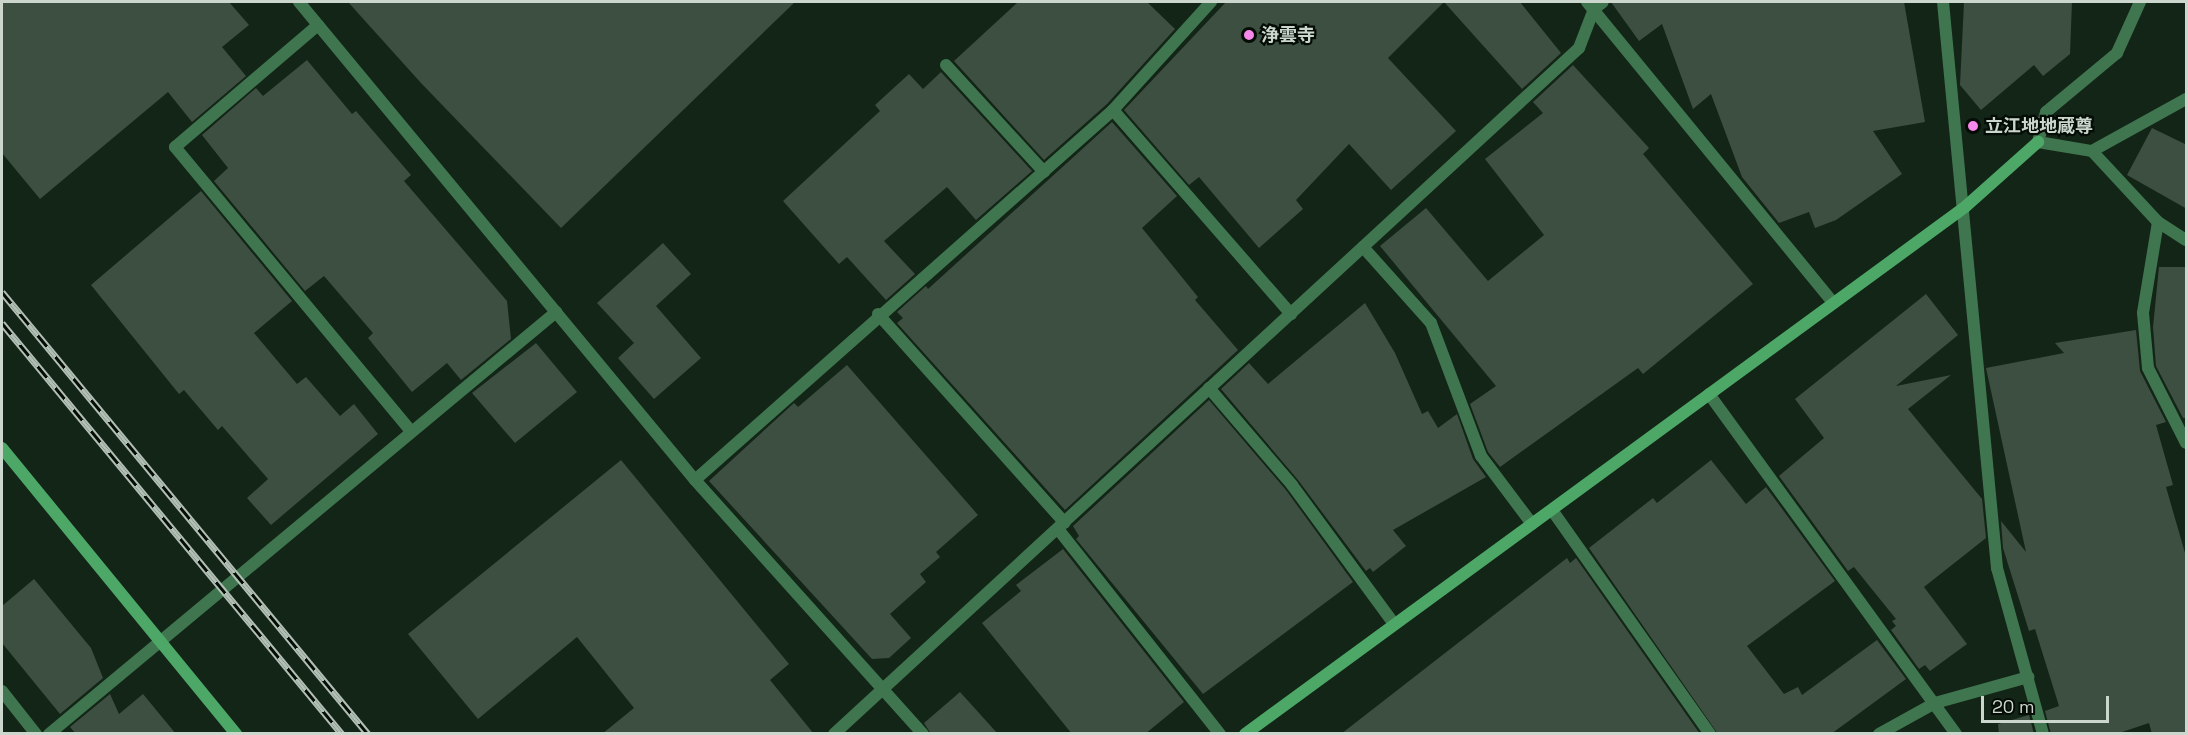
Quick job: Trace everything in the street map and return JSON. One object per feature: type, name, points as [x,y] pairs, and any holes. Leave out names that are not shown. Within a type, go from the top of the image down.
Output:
[{"type":"street","points":[[299,2],[695,480],[923,734]]},
{"type":"street","points":[[695,480],[878,314],[1113,110],[1211,2]]},
{"type":"street","points":[[1943,2],[1965,207],[1997,568],[2043,734]]},
{"type":"street","points":[[1245,734],[1965,207],[2038,142],[2046,112],[2117,53],[2140,2]]},
{"type":"street","points":[[1595,4],[1833,303]]},
{"type":"street","points":[[834,734],[1579,48],[1595,4]]},
{"type":"street","points":[[318,25],[175,147],[411,431]]},
{"type":"street","points":[[946,66],[1044,172]]},
{"type":"street","points":[[2092,151],[2187,99]]},
{"type":"street","points":[[1113,110],[1291,314]]},
{"type":"street","points":[[2038,142],[2092,151],[2158,222],[2187,240]]},
{"type":"street","points":[[2158,222],[2143,313],[2148,368],[2187,443]]},
{"type":"street","points":[[1363,247],[1431,323],[1481,456],[1532,524]]},
{"type":"street","points":[[49,734],[158,639],[556,312]]},
{"type":"street","points":[[878,314],[1061,526],[1220,734]]},
{"type":"street","points":[[1209,388],[1292,485],[1394,624]]},
{"type":"street","points":[[1709,394],[1956,734]]},
{"type":"street","points":[[2,448],[236,734]]},
{"type":"street","points":[[1552,510],[1710,734]]},
{"type":"street","points":[[1879,734],[1935,703],[2028,677]]},
{"type":"street","points":[[2,692],[36,734]]},
{"type":"building","points":[[2,2],[229,2],[249,25],[222,47],[246,76],[192,122],[168,92],[40,199],[2,153]]},
{"type":"building","points":[[348,2],[795,2],[561,228],[421,83]]},
{"type":"building","points":[[1018,2],[1147,2],[1175,29],[1107,104],[1044,160],[954,61]]},
{"type":"building","points":[[1226,2],[1444,2],[1388,58],[1456,131],[1391,190],[1349,144],[1296,200],[1303,209],[1259,248],[1199,177],[1189,185],[1124,110]]},
{"type":"building","points":[[1444,2],[1520,2],[1561,53],[1522,89]]},
{"type":"building","points":[[1611,2],[1904,2],[1925,122],[1873,131],[1902,174],[1836,220],[1815,228],[1809,212],[1779,223],[1742,177],[1711,94],[1693,109],[1662,24],[1639,41]]},
{"type":"building","points":[[1964,2],[2072,2],[2070,54],[2043,76],[2034,65],[1981,110],[1960,85]]},
{"type":"building","points":[[307,60],[352,114],[356,111],[411,175],[404,181],[507,301],[511,339],[461,380],[447,363],[412,392],[368,338],[373,333],[324,276],[305,291],[214,181],[228,168],[202,135],[256,88],[263,96]]},
{"type":"building","points":[[1573,65],[1649,148],[1643,154],[1753,284],[1643,374],[1638,368],[1500,467],[1488,452],[1470,404],[1496,386],[1380,246],[1426,208],[1488,281],[1544,235],[1485,159],[1543,113],[1533,102]]},
{"type":"building","points":[[941,72],[1032,171],[976,220],[947,187],[884,241],[915,274],[886,300],[847,257],[839,264],[783,201],[880,111],[875,105],[909,74],[923,89]]},
{"type":"building","points":[[1112,122],[1177,196],[1142,228],[1198,297],[1195,300],[1238,350],[1065,510],[897,323],[903,318],[897,312],[926,286],[928,289]]},
{"type":"building","points":[[2152,128],[2187,145],[2187,209],[2127,175]]},
{"type":"building","points":[[201,191],[292,301],[254,333],[297,384],[306,377],[340,416],[354,404],[378,434],[271,525],[247,498],[268,479],[222,426],[218,430],[184,390],[179,394],[91,285]]},
{"type":"building","points":[[663,243],[691,274],[656,306],[701,358],[654,399],[618,358],[634,343],[597,303]]},
{"type":"building","points":[[2159,267],[2187,267],[2187,418],[2183,418],[2156,366],[2153,327]]},
{"type":"building","points":[[1926,294],[1958,335],[1896,386],[1951,375],[1908,409],[1982,499],[1986,538],[1924,587],[1967,644],[1930,671],[1925,665],[1919,669],[1891,630],[1896,626],[1892,621],[1896,619],[1854,567],[1848,571],[1779,476],[1824,438],[1795,399]]},
{"type":"building","points":[[1365,303],[1395,353],[1422,414],[1428,411],[1438,428],[1457,414],[1473,459],[1486,477],[1393,530],[1406,546],[1373,572],[1370,568],[1366,571],[1298,480],[1221,389],[1249,363],[1268,384]]},
{"type":"building","points":[[2136,330],[2140,371],[2166,422],[2156,425],[2173,485],[2166,487],[2187,560],[2187,734],[2152,734],[2149,723],[2116,734],[2051,734],[2045,711],[2059,706],[2035,629],[2029,631],[2003,548],[2001,521],[2026,552],[1986,368],[2064,353],[2055,343]]},
{"type":"building","points":[[536,343],[577,392],[515,443],[472,393]]},
{"type":"building","points":[[847,365],[978,515],[936,552],[940,557],[920,574],[926,582],[890,614],[911,638],[889,658],[872,659],[709,481],[794,403],[798,407]]},
{"type":"building","points":[[1209,400],[1286,490],[1353,582],[1203,694],[1076,539],[1079,536],[1073,526]]},
{"type":"building","points":[[621,460],[789,664],[770,680],[814,734],[602,734],[634,708],[577,637],[478,719],[408,634]]},
{"type":"building","points":[[1711,460],[1746,504],[1766,487],[1835,581],[1747,646],[1784,694],[1798,687],[1802,695],[1877,640],[1906,679],[1831,734],[1718,734],[1589,548],[1653,498],[1657,503]]},
{"type":"building","points":[[1063,549],[1184,702],[1145,734],[1072,734],[982,623],[1021,591],[1016,585]]},
{"type":"building","points":[[1567,558],[1570,563],[1576,558],[1700,734],[1341,734]]},
{"type":"building","points":[[34,579],[91,648],[103,678],[60,714],[2,643],[2,606]]},
{"type":"building","points":[[960,692],[998,734],[931,734],[924,723]]},
{"type":"building","points":[[110,694],[119,714],[143,694],[176,734],[76,734],[70,727]]},
{"type":"building","points":[[2029,715],[2034,734],[1999,734],[1998,724]]},
{"type":"railway","points":[[2,292],[368,734]]},
{"type":"railway","points":[[2,323],[342,734]]},
{"type":"place","name":"浄雲寺","points":[[1249,35]]},
{"type":"place","name":"立江地地蔵尊","points":[[1973,126]]}]
